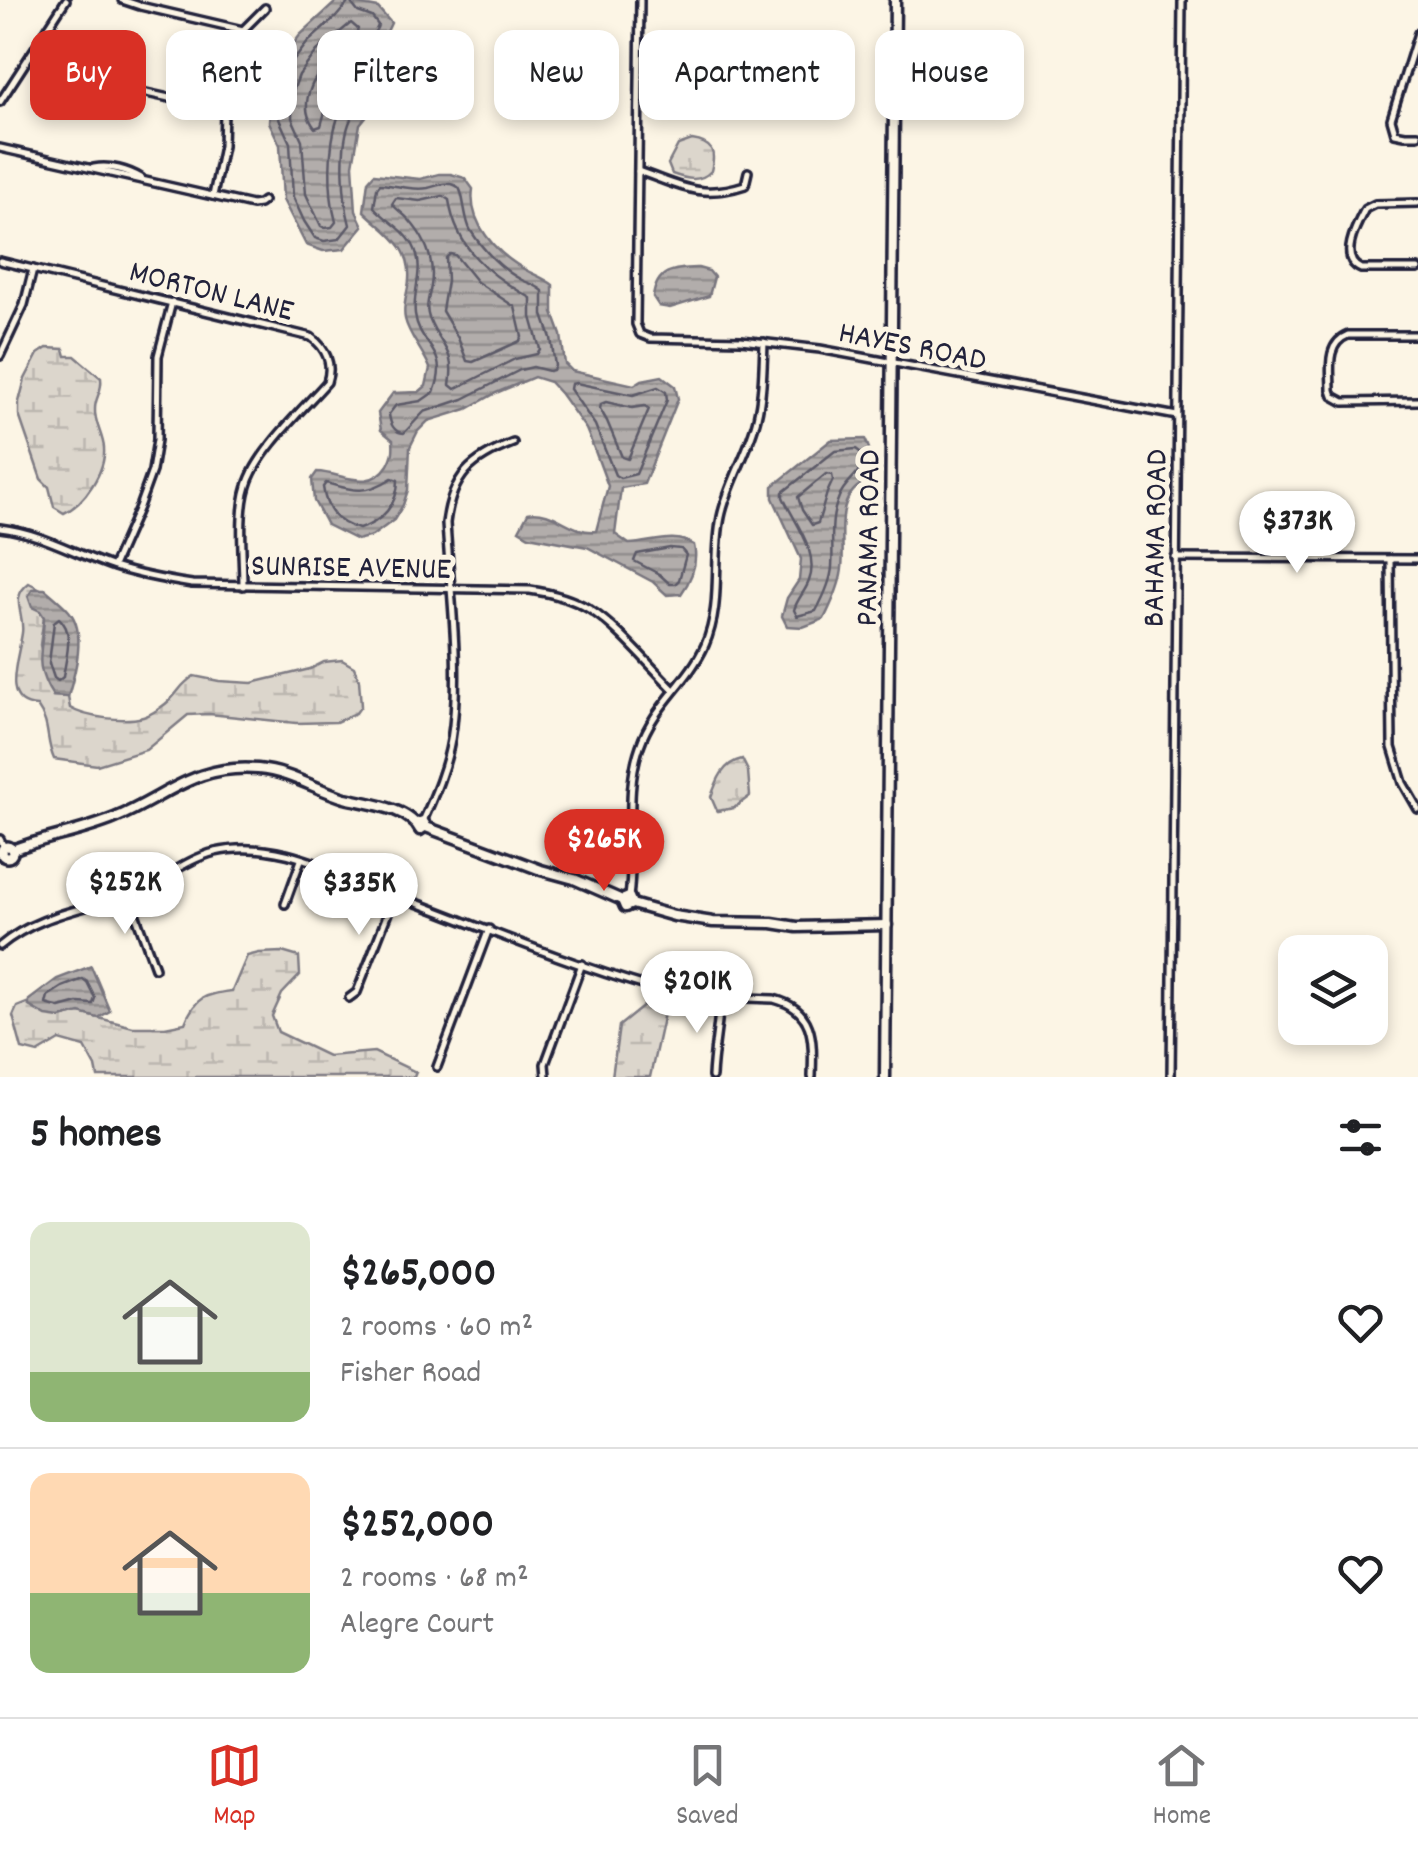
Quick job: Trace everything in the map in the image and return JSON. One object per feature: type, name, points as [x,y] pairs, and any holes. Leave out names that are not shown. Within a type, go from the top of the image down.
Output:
[{"type":"street","points":[[47,30],[66,0]]},
{"type":"street","points":[[122,0],[243,30],[265,8]]},
{"type":"street","points":[[640,0],[638,171],[693,191],[745,185],[748,172]]},
{"type":"street","name":"PANAMA ROAD","points":[[885,1077],[896,0]]},
{"type":"street","name":"BAHAMA ROAD","points":[[1171,1077],[1182,0]]},
{"type":"street","points":[[1418,32],[1391,124],[1399,134],[1418,135]]},
{"type":"street","points":[[0,102],[30,56]]},
{"type":"street","points":[[213,196],[224,146],[224,120]]},
{"type":"street","points":[[0,148],[252,205],[263,200]]},
{"type":"street","name":"HAYES ROAD","points":[[638,171],[636,324],[640,334],[650,338],[764,342],[820,349],[1177,416]]},
{"type":"street","points":[[1418,203],[1375,204],[1364,209],[1349,260],[1361,270],[1418,269]]},
{"type":"street","name":"MORTON LANE","points":[[0,261],[172,302],[319,343],[330,364],[327,382],[268,449],[247,483],[242,586]]},
{"type":"street","points":[[0,356],[24,306],[33,268]]},
{"type":"street","points":[[113,566],[139,508],[156,454],[158,356],[172,302]]},
{"type":"street","points":[[1418,335],[1339,339],[1332,351],[1331,390],[1333,396],[1344,402],[1418,401]]},
{"type":"street","points":[[627,900],[634,766],[652,719],[692,669],[713,624],[716,546],[723,505],[758,416],[764,342]]},
{"type":"street","points":[[422,824],[445,767],[454,719],[446,522],[455,486],[476,460],[513,442]]},
{"type":"street","name":"SUNRISE AVENUE","points":[[0,528],[34,534],[113,566],[174,581],[242,586],[530,590],[570,599],[607,622],[674,690]]},
{"type":"street","points":[[1175,558],[1418,559]]},
{"type":"street","points":[[1390,559],[1392,747],[1403,783],[1418,809]]},
{"type":"street","points":[[4,849],[115,818],[209,772],[260,769],[390,810],[541,870],[674,916],[797,927],[887,925]]},
{"type":"street","points":[[0,946],[55,914],[128,894],[213,852],[253,849],[284,853],[649,987],[720,998],[774,999],[796,1007],[813,1042],[812,1077]]},
{"type":"street","points":[[285,904],[302,859]]},
{"type":"street","points":[[128,894],[155,968]]},
{"type":"street","points":[[349,998],[357,992],[394,895]]},
{"type":"street","points":[[437,1067],[489,930]]},
{"type":"street","points":[[546,1076],[545,1064],[582,964]]},
{"type":"street","points":[[712,1077],[720,998]]},
{"type":"green space","points":[[692,140],[705,143],[713,159],[711,171],[698,179],[672,174],[668,164],[678,145]]},
{"type":"green space","points":[[47,348],[64,349],[66,356],[75,356],[101,378],[95,409],[104,457],[86,495],[64,513],[54,507],[49,487],[41,479],[19,415],[25,379],[38,354]]},
{"type":"green space","points":[[29,583],[41,589],[33,589],[44,617],[40,645],[53,696],[68,697],[70,708],[77,711],[106,718],[143,717],[165,704],[194,676],[252,683],[342,660],[354,667],[361,706],[356,713],[336,722],[188,715],[146,750],[97,765],[54,759],[41,713],[37,706],[18,698],[15,689],[22,633],[19,600]]},
{"type":"green space","points":[[742,759],[748,771],[750,796],[734,808],[717,811],[711,797],[718,779],[725,768]]},
{"type":"green space","points":[[282,952],[299,957],[300,975],[282,994],[272,1016],[278,1032],[328,1056],[374,1052],[416,1072],[414,1077],[98,1077],[85,1047],[60,1040],[38,1053],[22,1049],[13,1016],[17,1007],[29,1002],[29,1006],[60,1018],[80,1013],[133,1027],[165,1027],[185,1023],[202,998],[232,991],[247,956]]},
{"type":"green space","points":[[657,1003],[665,1009],[650,1077],[612,1077],[619,1026],[645,1005]]},
{"type":"water","points":[[338,0],[378,8],[391,23],[388,30],[317,30],[317,120],[363,120],[353,165],[356,211],[363,226],[344,249],[323,251],[306,245],[283,200],[280,145],[269,120],[297,120],[300,35]]},
{"type":"water","points":[[374,174],[420,179],[451,174],[465,178],[473,189],[475,214],[494,246],[553,285],[553,313],[565,364],[572,371],[634,385],[662,376],[675,386],[678,399],[644,484],[621,488],[615,534],[629,544],[671,539],[694,545],[693,571],[681,594],[667,595],[653,582],[587,547],[529,536],[519,530],[528,513],[537,512],[578,529],[596,531],[608,486],[586,429],[550,382],[534,377],[467,409],[428,421],[410,447],[408,490],[403,505],[394,520],[372,536],[357,540],[327,525],[314,501],[312,479],[317,472],[364,480],[381,473],[391,459],[393,440],[381,430],[378,413],[393,393],[419,392],[426,386],[430,368],[405,319],[409,280],[406,257],[396,240],[364,211],[368,181]]},
{"type":"water","points":[[698,268],[714,277],[709,296],[670,308],[659,306],[653,297],[662,276],[674,270]]},
{"type":"water","points":[[865,439],[871,455],[870,470],[867,481],[855,489],[844,510],[843,563],[834,597],[824,619],[803,627],[787,626],[782,616],[787,598],[799,580],[801,559],[773,498],[773,486],[831,440]]},
{"type":"water","points":[[33,589],[45,589],[74,620],[78,653],[68,697],[53,696],[43,675],[40,657],[44,617],[32,607],[28,596]]},
{"type":"water","points":[[91,966],[110,1011],[98,1018],[80,1013],[60,1018],[46,1016],[29,1006],[29,1000],[57,979]]}]
